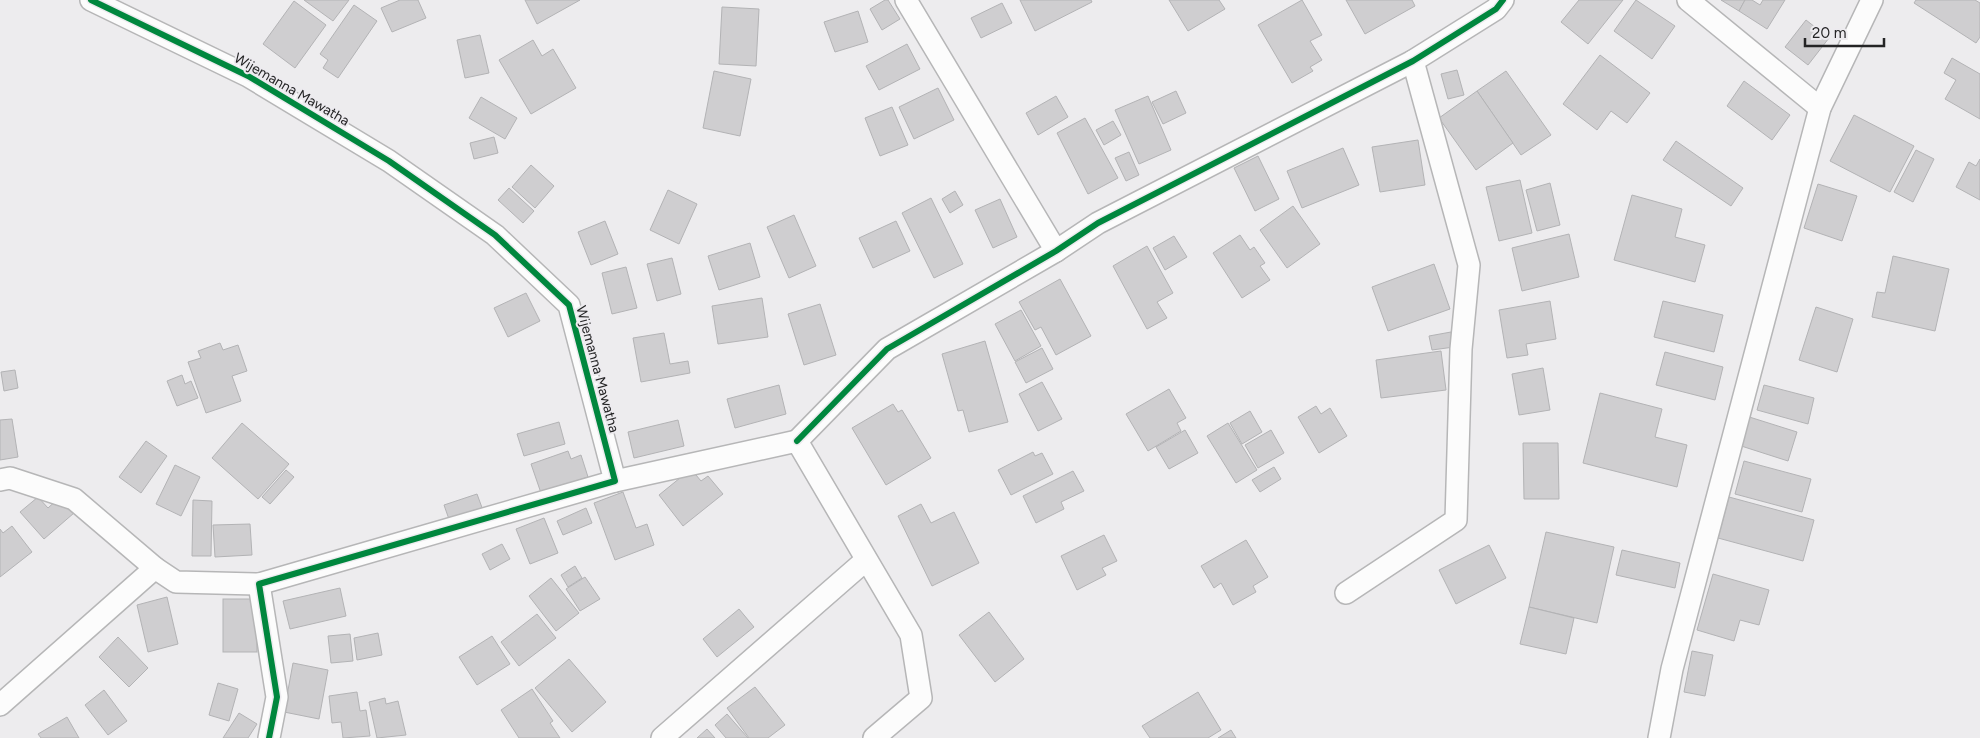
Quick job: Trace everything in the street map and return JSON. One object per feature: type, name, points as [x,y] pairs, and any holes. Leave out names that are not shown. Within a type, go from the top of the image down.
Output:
[{"type":"street","name":"Wijemanna Mawatha","points":[[91,0],[248,76],[388,161],[495,235],[569,305],[615,481]]},
{"type":"street","points":[[906,0],[1056,251]]},
{"type":"street","points":[[0,480],[10,478],[74,499],[155,568],[176,582],[259,584],[615,481],[797,441],[887,349],[1056,251],[1098,223],[1413,61],[1496,9],[1503,0]]},
{"type":"street","points":[[1688,0],[1820,108]]},
{"type":"street","points":[[1659,738],[1672,668],[1820,108],[1872,0]]},
{"type":"street","points":[[1346,593],[1456,520],[1461,349],[1469,265],[1413,61]]},
{"type":"street","points":[[797,441],[911,636],[921,698],[874,738]]},
{"type":"street","points":[[662,738],[866,560]]},
{"type":"street","points":[[0,705],[155,568]]},
{"type":"street","points":[[259,584],[277,697],[269,738]]},
{"type":"building","points":[[304,0],[349,0],[333,21]]},
{"type":"building","points":[[400,0],[418,0],[426,18],[392,32],[381,8]]},
{"type":"building","points":[[525,0],[580,0],[537,24]]},
{"type":"building","points":[[888,0],[900,19],[882,30],[870,9]]},
{"type":"building","points":[[1020,0],[1091,0],[1092,2],[1035,31]]},
{"type":"building","points":[[1169,0],[1219,0],[1225,9],[1188,31]]},
{"type":"building","points":[[1302,0],[1322,35],[1310,41],[1322,60],[1310,67],[1313,71],[1292,83],[1258,25]]},
{"type":"building","points":[[1346,0],[1412,0],[1415,6],[1365,34]]},
{"type":"building","points":[[1579,0],[1623,0],[1588,44],[1561,22]]},
{"type":"building","points":[[1636,0],[1675,26],[1652,59],[1614,31]]},
{"type":"building","points":[[1721,0],[1745,0],[1739,11]]},
{"type":"building","points":[[1745,0],[1752,0],[1760,5],[1763,0],[1785,0],[1767,29],[1739,11]]},
{"type":"building","points":[[1916,0],[1975,0],[1980,3],[1980,37],[1976,43],[1914,3]]},
{"type":"building","points":[[294,1],[326,25],[295,68],[263,44]]},
{"type":"building","points":[[1002,3],[1012,23],[981,38],[971,18]]},
{"type":"building","points":[[354,5],[377,21],[338,78],[323,68],[328,60],[320,54]]},
{"type":"building","points":[[722,7],[759,9],[756,66],[719,64]]},
{"type":"building","points":[[858,11],[868,42],[835,52],[824,22]]},
{"type":"building","points":[[1806,20],[1829,38],[1808,65],[1785,47]]},
{"type":"building","points":[[480,35],[489,73],[465,78],[457,40]]},
{"type":"building","points":[[533,40],[542,56],[553,49],[576,88],[531,114],[499,60]]},
{"type":"building","points":[[907,44],[920,69],[879,90],[866,66]]},
{"type":"building","points":[[1600,55],[1650,93],[1627,123],[1611,111],[1597,130],[1563,104]]},
{"type":"building","points":[[1952,58],[1980,74],[1980,119],[1945,99],[1956,80],[1944,73]]},
{"type":"building","points":[[1457,70],[1464,95],[1448,99],[1441,74]]},
{"type":"building","points":[[714,71],[751,79],[740,136],[703,128]]},
{"type":"building","points":[[1506,71],[1551,135],[1521,155],[1477,91]]},
{"type":"building","points":[[1744,81],[1790,115],[1772,140],[1727,106]]},
{"type":"building","points":[[938,88],[954,120],[914,139],[899,107]]},
{"type":"building","points":[[1176,91],[1186,113],[1163,124],[1152,102]]},
{"type":"building","points":[[1477,91],[1513,143],[1476,170],[1439,118]]},
{"type":"building","points":[[1056,96],[1068,117],[1038,135],[1026,113]]},
{"type":"building","points":[[1148,96],[1171,150],[1139,164],[1115,110]]},
{"type":"building","points":[[481,97],[517,118],[505,139],[469,118]]},
{"type":"building","points":[[892,107],[908,145],[880,156],[865,118]]},
{"type":"building","points":[[1854,115],[1914,146],[1890,192],[1830,161]]},
{"type":"building","points":[[1085,118],[1118,178],[1088,194],[1057,133]]},
{"type":"building","points":[[1113,121],[1121,135],[1104,145],[1096,130]]},
{"type":"building","points":[[494,137],[498,153],[474,159],[470,143]]},
{"type":"building","points":[[1418,140],[1425,185],[1380,192],[1372,147]]},
{"type":"building","points":[[1676,141],[1743,188],[1731,206],[1663,160]]},
{"type":"building","points":[[1343,148],[1359,185],[1302,208],[1287,171]]},
{"type":"building","points":[[1916,150],[1934,159],[1913,202],[1894,192]]},
{"type":"building","points":[[1129,152],[1139,175],[1126,181],[1115,158]]},
{"type":"building","points":[[1258,156],[1279,199],[1255,211],[1234,168]]},
{"type":"building","points":[[1980,159],[1980,200],[1956,187],[1969,162],[1976,166]]},
{"type":"building","points":[[531,165],[554,186],[535,208],[512,187]]},
{"type":"building","points":[[1520,180],[1532,233],[1499,241],[1486,187]]},
{"type":"building","points":[[1550,183],[1560,225],[1537,231],[1526,190]]},
{"type":"building","points":[[1818,184],[1857,196],[1842,241],[1804,228]]},
{"type":"building","points":[[509,188],[534,211],[523,223],[498,200]]},
{"type":"building","points":[[668,190],[697,204],[679,244],[650,230]]},
{"type":"building","points":[[955,191],[963,205],[950,213],[942,199]]},
{"type":"building","points":[[1632,195],[1682,209],[1675,237],[1705,245],[1695,282],[1614,260]]},
{"type":"building","points":[[931,198],[963,264],[934,278],[902,213]]},
{"type":"building","points":[[1000,199],[1017,237],[993,248],[975,210]]},
{"type":"building","points":[[1293,206],[1320,244],[1287,268],[1260,230]]},
{"type":"building","points":[[794,215],[816,266],[789,278],[767,227]]},
{"type":"building","points":[[605,221],[618,254],[591,265],[578,232]]},
{"type":"building","points":[[896,221],[910,251],[873,268],[859,238]]},
{"type":"building","points":[[1569,234],[1579,277],[1522,291],[1512,248]]},
{"type":"building","points":[[1240,235],[1250,250],[1254,247],[1265,263],[1260,266],[1270,280],[1242,298],[1213,253]]},
{"type":"building","points":[[1174,236],[1187,257],[1165,270],[1153,248]]},
{"type":"building","points":[[750,243],[760,277],[719,290],[708,256]]},
{"type":"building","points":[[1147,246],[1173,293],[1157,302],[1167,318],[1147,329],[1113,266]]},
{"type":"building","points":[[1893,256],[1949,269],[1935,331],[1872,317],[1877,292],[1885,293]]},
{"type":"building","points":[[672,258],[681,294],[657,301],[647,264]]},
{"type":"building","points":[[1434,264],[1450,309],[1388,331],[1372,287]]},
{"type":"building","points":[[626,267],[637,308],[612,314],[602,273]]},
{"type":"building","points":[[1060,279],[1091,336],[1056,355],[1041,327],[1035,330],[1019,302]]},
{"type":"building","points":[[526,293],[540,321],[508,337],[494,308]]},
{"type":"building","points":[[762,298],[768,337],[718,344],[712,306]]},
{"type":"building","points":[[1550,301],[1556,339],[1526,344],[1528,355],[1507,358],[1499,310]]},
{"type":"building","points":[[1663,301],[1723,315],[1714,352],[1654,337]]},
{"type":"building","points":[[820,304],[836,355],[804,365],[788,314]]},
{"type":"building","points":[[1816,307],[1853,319],[1837,372],[1799,360]]},
{"type":"building","points":[[1021,310],[1041,346],[1015,361],[995,324]]},
{"type":"building","points":[[1451,332],[1454,347],[1432,350],[1429,336]]},
{"type":"building","points":[[664,333],[670,364],[688,361],[690,373],[641,382],[633,338]]},
{"type":"building","points":[[985,341],[1008,422],[969,432],[963,410],[958,411],[942,354]]},
{"type":"building","points":[[220,343],[223,350],[238,345],[247,371],[232,376],[241,401],[206,413],[188,362],[201,358],[198,351]]},
{"type":"building","points":[[1042,348],[1053,369],[1026,383],[1015,362]]},
{"type":"building","points":[[1441,351],[1446,390],[1381,398],[1376,360]]},
{"type":"building","points":[[1665,352],[1723,367],[1715,400],[1656,385]]},
{"type":"building","points":[[1543,368],[1550,410],[1519,415],[1512,374]]},
{"type":"building","points":[[15,370],[18,388],[4,391],[1,372]]},
{"type":"building","points":[[182,375],[185,384],[191,381],[198,398],[177,406],[167,381]]},
{"type":"building","points":[[1042,382],[1062,419],[1038,431],[1019,394]]},
{"type":"building","points":[[779,385],[786,414],[735,428],[727,399]]},
{"type":"building","points":[[1764,385],[1814,398],[1808,424],[1757,410]]},
{"type":"building","points":[[1169,389],[1186,418],[1177,423],[1181,431],[1148,451],[1126,414]]},
{"type":"building","points":[[1600,393],[1662,409],[1655,437],[1687,445],[1677,487],[1583,463]]},
{"type":"building","points":[[893,404],[898,412],[902,410],[931,458],[886,485],[852,428]]},
{"type":"building","points":[[1316,406],[1321,414],[1330,408],[1347,436],[1319,453],[1298,417]]},
{"type":"building","points":[[1250,411],[1262,432],[1242,444],[1230,423]]},
{"type":"building","points":[[1743,415],[1797,432],[1788,461],[1735,444]]},
{"type":"building","points":[[12,419],[18,457],[0,460],[0,420]]},
{"type":"building","points":[[678,420],[684,446],[634,458],[628,432]]},
{"type":"building","points":[[559,422],[565,444],[524,456],[517,434]]},
{"type":"building","points":[[242,423],[289,464],[258,499],[212,458]]},
{"type":"building","points":[[1228,423],[1257,470],[1236,483],[1207,436]]},
{"type":"building","points":[[1185,430],[1198,453],[1169,469],[1156,447]]},
{"type":"building","points":[[1271,430],[1284,453],[1258,468],[1245,445]]},
{"type":"building","points":[[146,441],[167,456],[141,493],[119,477]]},
{"type":"building","points":[[1523,443],[1558,443],[1559,499],[1524,499]]},
{"type":"building","points":[[568,451],[571,459],[581,455],[588,477],[541,493],[531,464]]},
{"type":"building","points":[[1033,452],[1035,456],[1042,453],[1053,474],[1011,495],[998,470]]},
{"type":"building","points":[[1744,461],[1811,479],[1802,512],[1735,494]]},
{"type":"building","points":[[175,465],[200,477],[181,516],[156,504]]},
{"type":"building","points":[[1274,467],[1281,479],[1260,492],[1252,480]]},
{"type":"building","points":[[691,469],[701,481],[708,476],[723,494],[683,526],[659,495]]},
{"type":"building","points":[[286,470],[294,477],[270,504],[262,497]]},
{"type":"building","points":[[1073,471],[1084,491],[1061,502],[1064,509],[1036,523],[1023,496]]},
{"type":"building","points":[[623,492],[636,528],[647,524],[654,545],[615,560],[594,503]]},
{"type":"building","points":[[477,494],[484,513],[451,525],[444,505]]},
{"type":"building","points":[[38,497],[48,508],[60,497],[74,513],[44,539],[20,512]]},
{"type":"building","points":[[1729,497],[1814,520],[1803,561],[1718,538]]},
{"type":"building","points":[[193,500],[212,501],[211,556],[192,556]]},
{"type":"building","points":[[921,504],[931,523],[954,512],[979,563],[932,586],[898,516]]},
{"type":"building","points":[[586,508],[592,523],[563,535],[557,521]]},
{"type":"building","points":[[544,518],[558,553],[530,564],[516,529]]},
{"type":"building","points":[[250,524],[252,555],[215,557],[213,525]]},
{"type":"building","points":[[12,526],[32,552],[0,577],[0,529],[3,533]]},
{"type":"building","points":[[1546,532],[1614,547],[1597,623],[1529,607]]},
{"type":"building","points":[[1104,535],[1117,561],[1102,568],[1106,575],[1077,590],[1061,556]]},
{"type":"building","points":[[1246,540],[1268,577],[1253,586],[1256,592],[1233,605],[1221,583],[1214,588],[1201,566]]},
{"type":"building","points":[[502,544],[510,559],[490,570],[482,554]]},
{"type":"building","points":[[1489,545],[1506,578],[1456,604],[1439,570]]},
{"type":"building","points":[[1622,550],[1680,563],[1675,588],[1616,575]]},
{"type":"building","points":[[575,566],[582,578],[568,587],[561,575]]},
{"type":"building","points":[[1713,574],[1769,590],[1759,625],[1740,620],[1734,641],[1697,630]]},
{"type":"building","points":[[585,577],[600,599],[580,611],[566,589]]},
{"type":"building","points":[[551,578],[579,613],[556,631],[529,596]]},
{"type":"building","points":[[340,588],[346,616],[290,629],[283,601]]},
{"type":"building","points":[[167,597],[178,644],[148,652],[137,605]]},
{"type":"building","points":[[223,599],[257,599],[257,652],[223,652]]},
{"type":"building","points":[[1529,607],[1574,618],[1566,654],[1520,644]]},
{"type":"building","points":[[739,609],[754,627],[717,657],[703,639]]},
{"type":"building","points":[[989,612],[1024,659],[995,682],[959,635]]},
{"type":"building","points":[[537,614],[556,638],[519,666],[501,642]]},
{"type":"building","points":[[378,633],[382,655],[357,660],[354,638]]},
{"type":"building","points":[[350,634],[353,661],[331,663],[328,636]]},
{"type":"building","points":[[492,636],[510,664],[477,685],[459,657]]},
{"type":"building","points":[[118,637],[148,668],[129,687],[99,657]]},
{"type":"building","points":[[1692,651],[1713,655],[1705,696],[1684,692]]},
{"type":"building","points":[[569,659],[606,702],[572,732],[535,688]]},
{"type":"building","points":[[293,663],[328,670],[319,719],[284,712]]},
{"type":"building","points":[[218,683],[238,689],[229,721],[209,715]]},
{"type":"building","points":[[755,687],[785,725],[768,738],[749,738],[727,708]]},
{"type":"building","points":[[532,689],[553,721],[550,723],[560,738],[519,738],[501,710]]},
{"type":"building","points":[[104,690],[127,721],[108,735],[85,705]]},
{"type":"building","points":[[357,692],[360,711],[366,710],[370,736],[343,738],[341,722],[332,723],[329,696]]},
{"type":"building","points":[[1198,692],[1221,730],[1208,738],[1150,738],[1142,726]]},
{"type":"building","points":[[385,698],[386,704],[398,701],[406,735],[377,738],[369,702]]},
{"type":"building","points":[[239,713],[257,724],[248,738],[223,738]]},
{"type":"building","points":[[727,714],[748,738],[726,738],[715,725]]},
{"type":"building","points":[[67,717],[79,738],[41,738],[38,734]]},
{"type":"building","points":[[707,729],[715,738],[697,738]]},
{"type":"building","points":[[1231,730],[1236,738],[1218,738]]},
{"type":"cycle path","points":[[91,0],[248,76],[389,161],[495,235],[569,305],[615,481],[259,584],[277,697],[269,738]]},
{"type":"cycle path","points":[[797,441],[887,349],[1056,251],[1098,223],[1413,61],[1496,9],[1503,0]]}]
